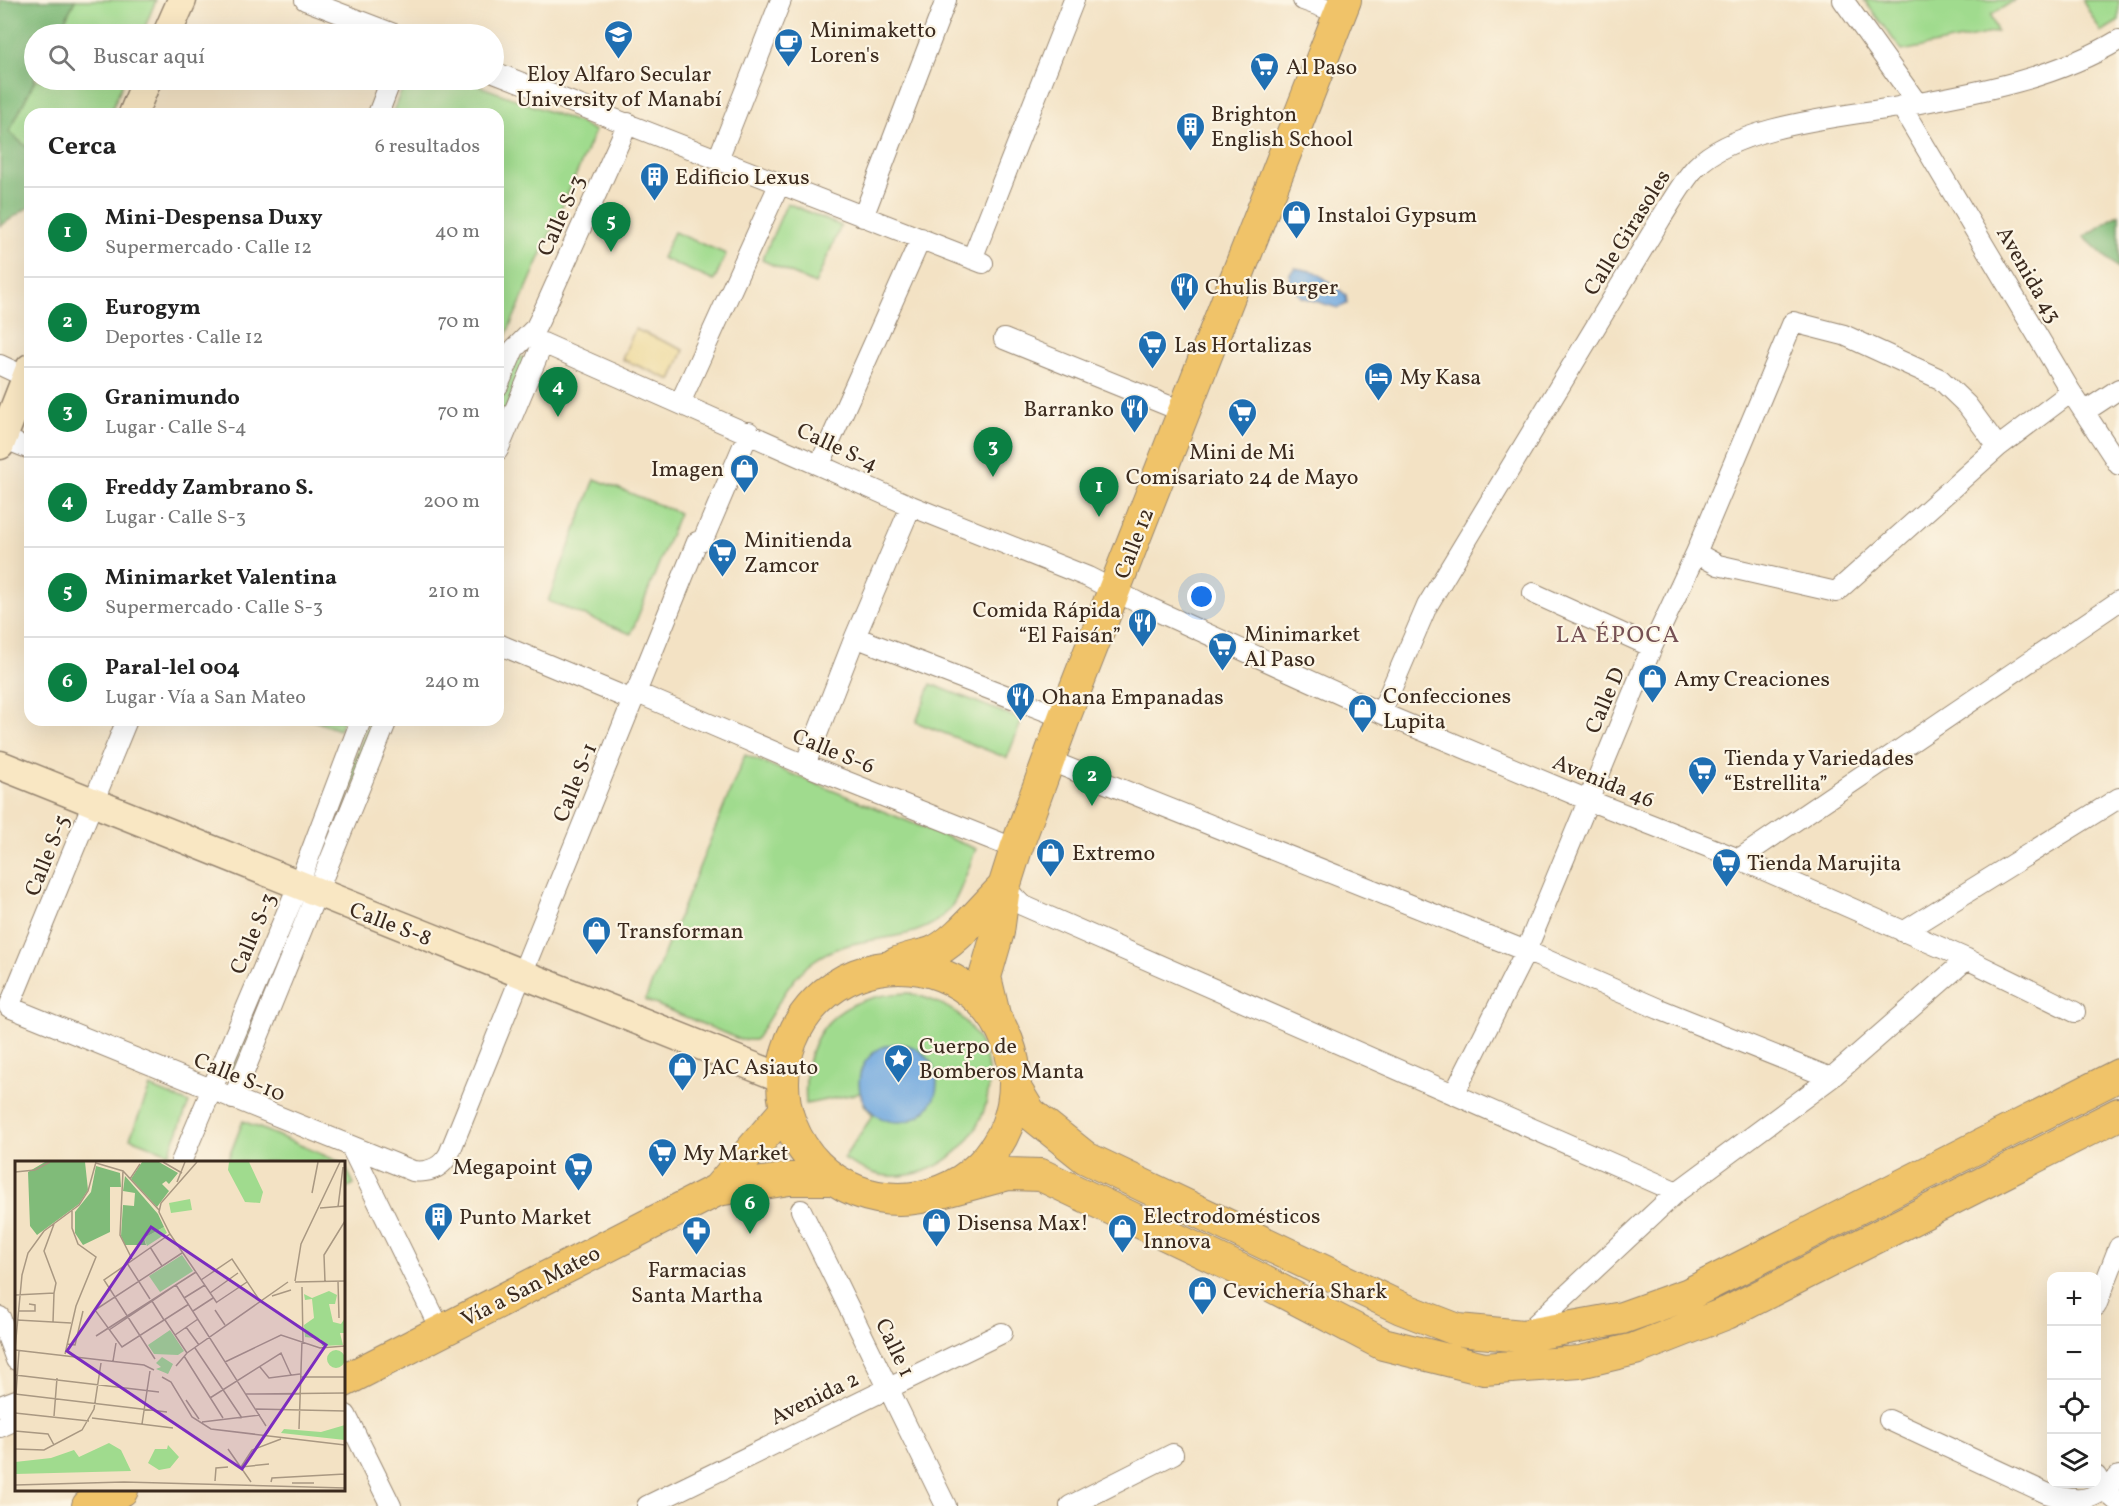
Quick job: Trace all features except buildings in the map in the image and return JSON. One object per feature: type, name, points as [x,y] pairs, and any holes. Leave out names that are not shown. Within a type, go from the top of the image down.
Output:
[{"type":"main road","name":"Calle 12","points":[[994,1015],[985,977],[998,932],[1004,887],[1016,849],[1064,718],[1342,7]]},
{"type":"main road","name":"Calle 12","points":[[888,967],[908,958],[932,953],[956,937],[1004,887]]},
{"type":"main road","points":[[941,1192],[970,1176],[993,1152],[1009,1123],[1016,1090],[1011,1051],[994,1015],[973,993],[947,977],[918,968],[888,967],[861,974],[836,986],[814,1003],[798,1025],[790,1042],[782,1078],[785,1112],[795,1137],[805,1153],[831,1179],[865,1196],[903,1200],[941,1192],[1008,1174],[1041,1175],[1251,1275],[1383,1344],[1484,1369],[1580,1362],[1635,1349],[1717,1317],[2119,1114]]},
{"type":"main road","points":[[1016,1090],[1030,1113],[1086,1158],[1401,1308],[1458,1330],[1523,1336],[1622,1318],[1689,1294],[2119,1075]]},
{"type":"main road","points":[[717,1190],[785,1112]]},
{"type":"main road","points":[[717,1190],[789,1179],[831,1179]]},
{"type":"main road","name":"Vía a San Mateo","points":[[345,1380],[717,1190]]},
{"type":"main road","points":[[88,1506],[120,1491]]},
{"type":"street","points":[[171,24],[182,0]]},
{"type":"street","points":[[305,0],[368,24]]},
{"type":"street","points":[[718,159],[781,0]]},
{"type":"street","points":[[863,217],[946,0]]},
{"type":"street","points":[[504,76],[977,261],[1074,0]]},
{"type":"street","points":[[1303,0],[1342,7]]},
{"type":"street","name":"Avenida 43","points":[[1843,0],[1909,105],[2071,392],[2119,465]]},
{"type":"street","name":"Calle Girasoles","points":[[1381,713],[1427,606],[1660,220],[1696,167],[1736,141],[1775,128],[1909,105],[2039,76],[2088,59],[2119,40]]},
{"type":"street","points":[[135,108],[143,90]]},
{"type":"street","points":[[380,108],[388,90]]},
{"type":"street","name":"Calle S-3","points":[[504,433],[539,335],[628,123]]},
{"type":"street","points":[[680,403],[779,185]]},
{"type":"street","points":[[820,464],[921,238]]},
{"type":"street","name":"Calle D","points":[[1454,1094],[1526,951],[1652,647],[1696,553],[1793,322],[1844,335],[1940,379],[1967,405],[1998,447]]},
{"type":"street","points":[[504,372],[514,349],[539,335]]},
{"type":"street","name":"Calle S-4","points":[[539,335],[680,403],[911,506],[1115,590]]},
{"type":"street","points":[[1004,339],[1184,412]]},
{"type":"street","points":[[0,365],[24,372]]},
{"type":"street","points":[[24,383],[2,441],[24,447]]},
{"type":"street","points":[[2084,412],[2119,389]]},
{"type":"street","points":[[1696,553],[1718,565],[1836,592],[1998,447],[2071,392]]},
{"type":"street","name":"Calle S-1","points":[[449,1154],[697,542],[703,540],[749,432]]},
{"type":"street","points":[[805,765],[855,637],[911,506]]},
{"type":"street","name":"Avenida 46","points":[[1115,590],[1381,713],[1588,800],[1739,859],[1967,958],[2075,1012]]},
{"type":"street","points":[[1533,593],[1652,647]]},
{"type":"street","points":[[1739,859],[2119,601]]},
{"type":"street","points":[[855,637],[1064,718]]},
{"type":"street","name":"Calle S-6","points":[[504,646],[1016,849]]},
{"type":"street","name":"Calle S-5","points":[[9,1007],[124,726]]},
{"type":"street","name":"Calle S-3","points":[[233,1099],[308,890],[359,726]]},
{"type":"street","name":"Calle S-3","points":[[181,1161],[211,1090],[384,726]]},
{"type":"street","points":[[1048,760],[1526,951],[1659,1009],[1832,1078]]},
{"type":"street","name":"Calle S-8","points":[[0,765],[92,804],[523,974],[693,1045],[782,1078]]},
{"type":"street","points":[[1903,932],[2119,798]]},
{"type":"street","points":[[1004,887],[1022,905],[1677,1192]]},
{"type":"street","points":[[1523,1336],[1677,1192],[1832,1078],[1967,958]]},
{"type":"street","name":"Calle S-10","points":[[9,1007],[351,1147],[421,1172],[438,1167],[449,1154]]},
{"type":"street","points":[[351,1147],[441,1331]]},
{"type":"street","name":"Calle 1","points":[[801,1210],[890,1387],[946,1506]]},
{"type":"street","points":[[2101,1288],[2119,1247]]},
{"type":"street","points":[[0,1317],[15,1356]]},
{"type":"street","name":"Avenida 2","points":[[647,1506],[1002,1333]]},
{"type":"street","points":[[0,1406],[15,1400]]},
{"type":"street","points":[[346,1415],[391,1506]]},
{"type":"street","points":[[0,1427],[15,1420]]},
{"type":"street","points":[[1889,1420],[2046,1494],[2072,1501],[2107,1490],[2119,1476]]},
{"type":"street","points":[[1070,1506],[1173,1454]]},
{"type":"green space","points":[[0,0],[75,0],[63,24],[24,24],[24,90],[30,90],[9,132],[24,145],[24,210],[0,226]]},
{"type":"green space","points":[[75,0],[156,0],[146,24],[63,24]]},
{"type":"green space","points":[[1864,0],[2015,0],[1991,15],[1997,32],[1902,51]]},
{"type":"green space","points":[[2082,0],[2119,0],[2119,21],[2101,32]]},
{"type":"green space","points":[[30,90],[120,90],[112,108],[24,108],[24,145],[9,132]]},
{"type":"green space","points":[[402,90],[490,90],[580,123],[595,131],[504,340],[504,108],[394,108]]},
{"type":"green space","points":[[787,203],[841,226],[815,284],[762,260]]},
{"type":"green space","points":[[2119,214],[2119,269],[2084,237]]},
{"type":"green space","points":[[674,232],[726,254],[714,281],[662,258]]},
{"type":"green space","points":[[523,357],[526,362],[504,415],[504,389],[517,358]]},
{"type":"green space","points":[[595,479],[679,513],[631,634],[548,601]]},
{"type":"green space","points":[[931,684],[1022,720],[1007,758],[916,722]]},
{"type":"green space","points":[[328,726],[341,726],[339,730]]},
{"type":"green space","points":[[367,726],[378,726],[318,870],[315,870]]},
{"type":"green space","points":[[745,755],[976,849],[960,891],[947,912],[918,931],[846,945],[812,962],[795,979],[755,1040],[741,1040],[645,1000]]},
{"type":"green space","points":[[299,906],[302,909],[229,1079],[227,1077]]},
{"type":"green space","points":[[909,993],[944,1005],[962,1018],[979,1041],[988,1066],[988,1092],[982,1117],[969,1139],[950,1157],[926,1170],[891,1176],[870,1172],[843,1159],[873,1115],[865,1106],[860,1093],[806,1104],[806,1078],[810,1056],[817,1037],[843,1010],[862,1001],[884,995]]},
{"type":"green space","points":[[150,1087],[189,1103],[169,1153],[130,1138]]},
{"type":"green space","points":[[243,1121],[338,1161],[227,1161]]},
{"type":"green space","points":[[345,1166],[354,1184],[345,1189]]},
{"type":"sand","points":[[635,329],[684,350],[671,380],[622,359]]},
{"type":"water","points":[[1295,268],[1316,272],[1346,295],[1347,304],[1338,308],[1301,297],[1289,284],[1290,273]]},
{"type":"water","points":[[898,1044],[913,1047],[926,1055],[934,1068],[937,1083],[934,1098],[926,1111],[913,1119],[898,1122],[883,1119],[870,1111],[862,1098],[859,1083],[862,1068],[870,1055],[883,1047]]},
{"type":"place","name":"Eloy Alfaro Secular University of Manabí","points":[[619,60]]},
{"type":"place","name":"Minimaketto Loren's","points":[[789,68]]},
{"type":"place","name":"Al Paso","points":[[1265,92]]},
{"type":"place","name":"Brighton English School","points":[[1190,152]]},
{"type":"place","name":"Edificio Lexus","points":[[654,202]]},
{"type":"place","name":"Instaloi Gypsum","points":[[1296,240]]},
{"type":"place","name":"Minimarket Valentina","points":[[611,252]]},
{"type":"place","name":"Chulis Burger","points":[[1184,312]]},
{"type":"place","name":"Las Hortalizas","points":[[1153,370]]},
{"type":"place","name":"My Kasa","points":[[1379,402]]},
{"type":"place","name":"Freddy Zambrano S.","points":[[558,417]]},
{"type":"place","name":"Barranko","points":[[1135,434]]},
{"type":"place","name":"Mini de Mi Comisariato 24 de Mayo","points":[[1242,438]]},
{"type":"place","name":"Granimundo","points":[[993,477]]},
{"type":"place","name":"Imagen","points":[[745,494]]},
{"type":"place","name":"Mini-Despensa Duxy","points":[[1099,517]]},
{"type":"place","name":"Minitienda Zamcor","points":[[723,578]]},
{"type":"place","name":"Comida Rápida “El Faisán”","points":[[1142,648]]},
{"type":"place","name":"Minimarket Al Paso","points":[[1223,672]]},
{"type":"place","name":"Amy Creaciones","points":[[1653,704]]},
{"type":"place","name":"Ohana Empanadas","points":[[1021,722]]},
{"type":"place","name":"Confecciones Lupita","points":[[1362,734]]},
{"type":"place","name":"Tienda y Variedades “Estrellita”","points":[[1703,796]]},
{"type":"place","name":"Eurogym","points":[[1092,806]]},
{"type":"place","name":"Extremo","points":[[1051,878]]},
{"type":"place","name":"Tienda Marujita","points":[[1726,888]]},
{"type":"place","name":"Transforman","points":[[596,956]]},
{"type":"place","name":"Cuerpo de Bomberos Manta","points":[[898,1084]]},
{"type":"place","name":"JAC Asiauto","points":[[682,1092]]},
{"type":"place","name":"My Market","points":[[662,1178]]},
{"type":"place","name":"Megapoint","points":[[578,1192]]},
{"type":"place","name":"Paral-lel 004","points":[[750,1234]]},
{"type":"place","name":"Punto Market","points":[[438,1242]]},
{"type":"place","name":"Disensa Max!","points":[[936,1248]]},
{"type":"place","name":"Electrodomésticos Innova","points":[[1122,1254]]},
{"type":"place","name":"Farmacias Santa Martha","points":[[697,1256]]},
{"type":"place","name":"Cevichería Shark","points":[[1202,1316]]},
{"type":"district","name":"LA ÉPOCA","points":[[1618,634]]}]
